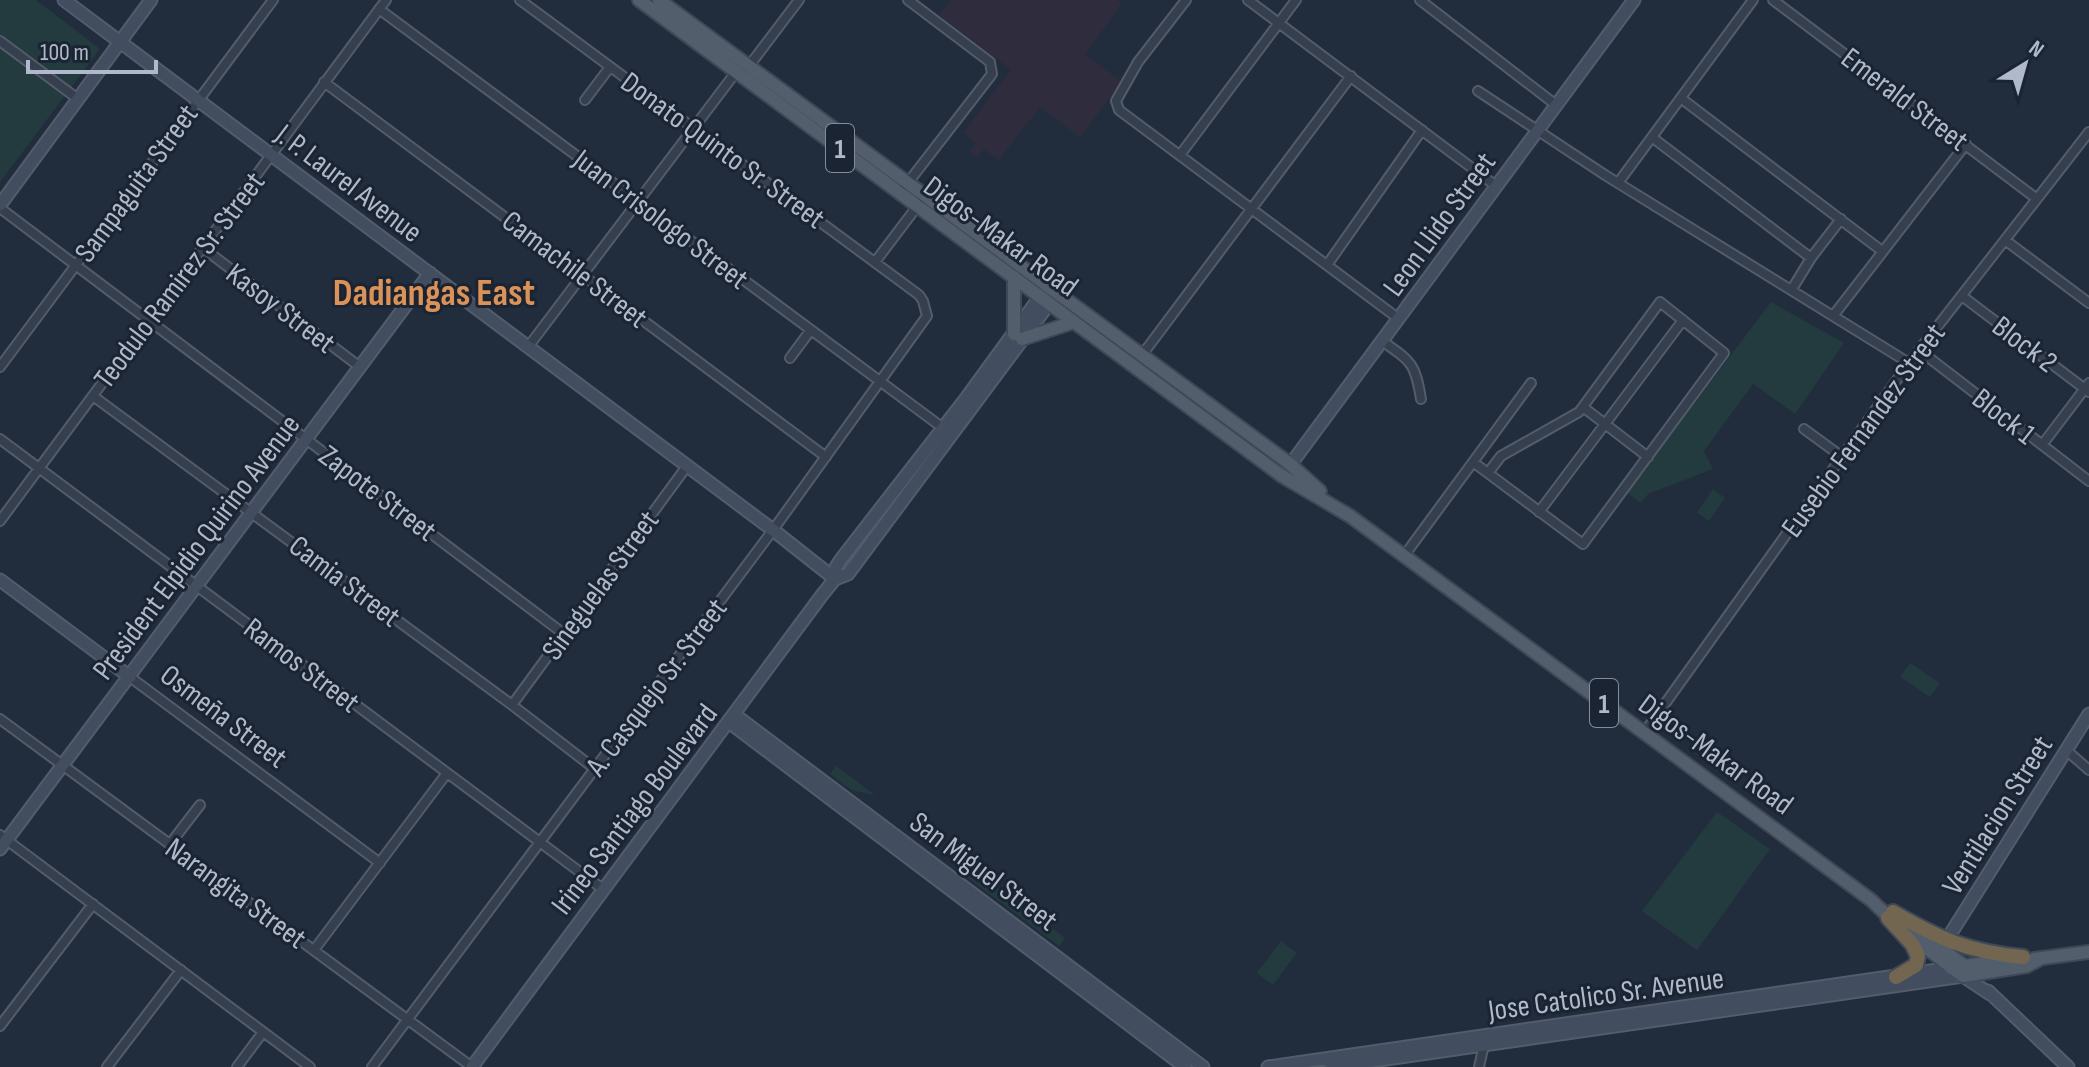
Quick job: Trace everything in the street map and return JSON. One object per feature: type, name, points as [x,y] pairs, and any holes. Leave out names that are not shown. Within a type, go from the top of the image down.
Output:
[{"type":"highway","points":[[1890,915],[1946,941],[1981,952],[2023,957]]},
{"type":"highway","points":[[1890,915],[1918,956],[1916,965],[1896,977]]},
{"type":"main road","name":"Digos-Makar Road","points":[[639,0],[736,72],[904,188]]},
{"type":"main road","name":"Digos-Makar Road","points":[[659,0],[749,66],[921,201],[1049,295],[1142,355],[1290,464],[1337,507],[1963,971]]},
{"type":"main road","name":"Digos-Makar Road","points":[[921,201],[1014,277],[1049,295],[1074,322],[1282,476],[1337,507]]},
{"type":"main road","points":[[1014,277],[1018,337],[1074,322]]},
{"type":"main road","points":[[1963,971],[2023,957],[2040,959],[2089,952]]},
{"type":"main road","points":[[1963,971],[2027,966],[2040,959]]},
{"type":"street","name":"J. P. Laurel Avenue","points":[[64,0],[835,579]]},
{"type":"street","points":[[0,207],[151,0]]},
{"type":"street","name":"Sampaguita Street","points":[[0,367],[273,0]]},
{"type":"street","name":"Teodulo Ramirez Sr. Street","points":[[0,521],[386,0]]},
{"type":"street","name":"Donato Quinto Sr. Street","points":[[520,0],[875,262],[923,301]]},
{"type":"street","points":[[528,347],[736,72],[749,66],[799,0]]},
{"type":"street","points":[[904,188],[987,83],[992,69],[990,62],[908,0]]},
{"type":"street","points":[[1186,0],[1138,62],[1116,101],[1119,110],[1399,319]]},
{"type":"street","points":[[1248,0],[1496,186]]},
{"type":"street","points":[[1180,155],[1296,0]]},
{"type":"street","points":[[1420,0],[1556,105]]},
{"type":"street","name":"Leon Llido Street","points":[[1282,476],[1634,0]]},
{"type":"street","points":[[1618,183],[1753,0]]},
{"type":"street","name":"Emerald Street","points":[[1773,0],[2037,199]]},
{"type":"street","name":"Juan Crisologo Street","points":[[379,9],[947,431]]},
{"type":"street","points":[[0,41],[78,99]]},
{"type":"street","points":[[585,100],[610,67]]},
{"type":"street","points":[[1142,355],[1351,76]]},
{"type":"street","name":"Camachile Street","points":[[324,82],[826,457]]},
{"type":"street","points":[[1478,91],[1618,183],[1909,363]]},
{"type":"street","points":[[1682,99],[1882,251]]},
{"type":"street","points":[[1327,265],[1422,130]]},
{"type":"street","name":"Eusebio Fernandez Street","points":[[1644,733],[1909,363],[2089,132]]},
{"type":"street","points":[[1653,138],[1811,258]]},
{"type":"street","points":[[1833,316],[1966,144]]},
{"type":"street","points":[[875,262],[921,201]]},
{"type":"street","name":"Zapote Street","points":[[0,207],[75,267],[564,634]]},
{"type":"street","points":[[1792,289],[1841,219]]},
{"type":"street","points":[[2005,240],[2089,303]]},
{"type":"street","name":"Kasoy Street","points":[[203,248],[360,367]]},
{"type":"street","name":"President Elpidio Quirino Avenue","points":[[2,841],[63,766],[430,273]]},
{"type":"street","name":"Irineo Santiago Boulevard","points":[[472,1067],[835,579],[848,574],[947,431],[1049,295]]},
{"type":"street","name":"Block 2","points":[[1962,296],[2087,388]]},
{"type":"street","name":"A. Casquejo Sr. Street","points":[[372,1067],[925,322],[927,316],[923,301]]},
{"type":"street","points":[[1473,462],[1583,544],[1724,353],[1660,302],[1583,407],[1501,456],[1488,473]]},
{"type":"street","points":[[1539,512],[1683,320]]},
{"type":"street","points":[[790,358],[810,331]]},
{"type":"street","points":[[1382,341],[1409,361],[1417,372],[1421,399]]},
{"type":"street","name":"Block 1","points":[[1919,350],[2089,481]]},
{"type":"street","points":[[1404,556],[1531,383]]},
{"type":"street","points":[[2042,445],[2087,388]]},
{"type":"street","name":"Camia Street","points":[[93,396],[595,769]]},
{"type":"street","points":[[1583,407],[1648,457]]},
{"type":"street","points":[[1804,429],[1841,456]]},
{"type":"street","name":"Ramos Street","points":[[0,439],[604,890]]},
{"type":"street","points":[[1486,445],[1501,456]]},
{"type":"street","name":"Sineguelas Street","points":[[512,705],[687,466]]},
{"type":"street","name":"Osmeña Street","points":[[0,580],[380,863]]},
{"type":"street","name":"Ventilacion Street","points":[[1946,941],[2089,714]]},
{"type":"street","name":"San Miguel Street","points":[[732,718],[1185,1067]]},
{"type":"street","name":"San Miguel Street","points":[[732,718],[1203,1067]]},
{"type":"street","name":"Narangita Street","points":[[0,719],[472,1067]]},
{"type":"street","points":[[2066,750],[2089,770]]},
{"type":"street","points":[[314,950],[447,773]]},
{"type":"street","points":[[170,844],[200,805]]},
{"type":"street","points":[[2,841],[93,904],[310,1067]]},
{"type":"street","points":[[0,1026],[93,904]]},
{"type":"street","points":[[107,1067],[181,970]]},
{"type":"street","points":[[1963,971],[2068,1067]]},
{"type":"street","name":"Jose Catolico Sr. Avenue","points":[[1331,1067],[1485,1040],[1896,977],[1963,971]]},
{"type":"street","name":"Jose Catolico Sr. Avenue","points":[[1268,1067],[1485,1040],[1963,971]]},
{"type":"street","points":[[237,1067],[263,1032]]},
{"type":"street","points":[[1479,1067],[1485,1040]]},
{"type":"shaded area","points":[[951,0],[1117,0],[1122,4],[1085,54],[1122,82],[1080,137],[1040,107],[999,160],[984,149],[977,158],[970,152],[976,143],[963,133],[1011,70],[939,15]]},
{"type":"green space","points":[[0,0],[36,0],[100,49],[0,182]]},
{"type":"green space","points":[[1771,302],[1844,343],[1795,414],[1753,384],[1704,451],[1713,469],[1648,494],[1641,503],[1627,493]]},
{"type":"green space","points":[[1713,489],[1725,498],[1709,521],[1697,513]]},
{"type":"green space","points":[[1910,663],[1940,683],[1930,697],[1900,677]]},
{"type":"green space","points":[[836,766],[875,795],[851,790],[830,774]]},
{"type":"green space","points":[[1717,812],[1770,849],[1697,950],[1642,911]]},
{"type":"green space","points":[[956,857],[1065,938],[1059,946],[968,878]]},
{"type":"green space","points":[[1281,941],[1297,953],[1273,985],[1257,973]]},
{"type":"district","name":"Dadiangas East","points":[[434,292]]}]
